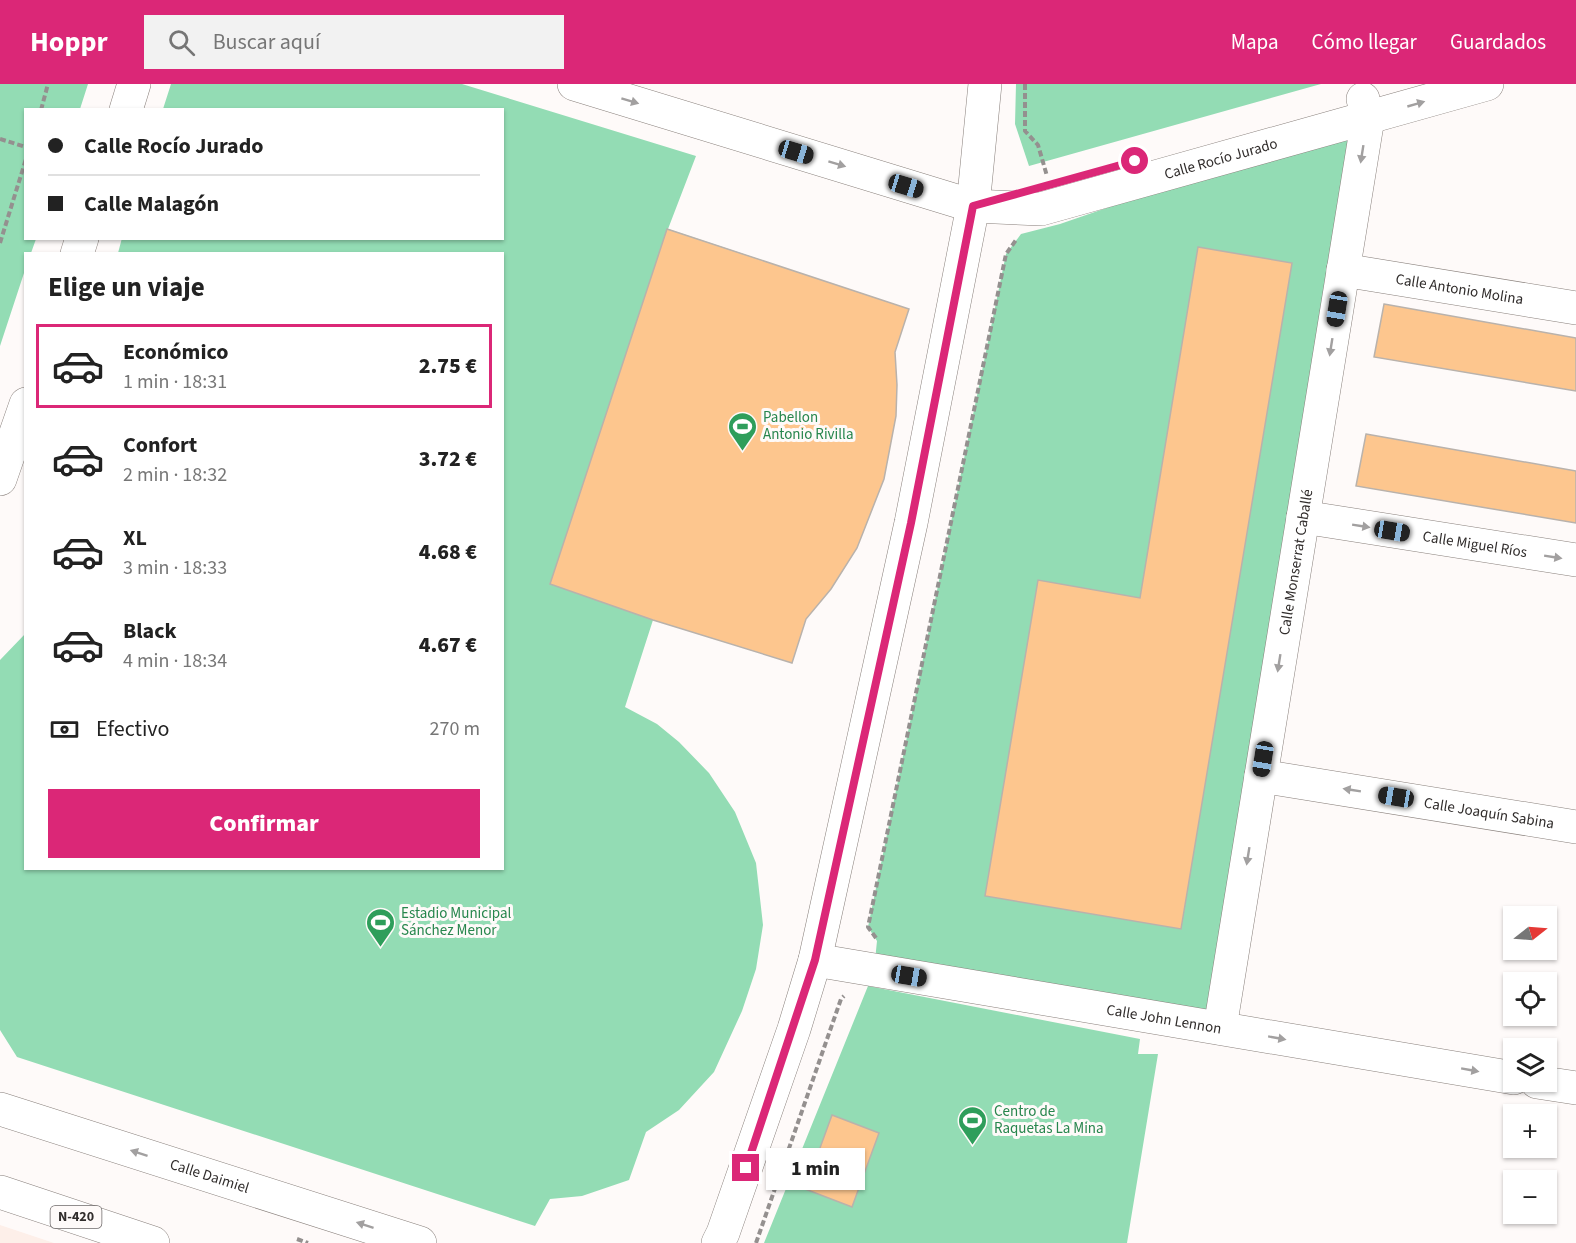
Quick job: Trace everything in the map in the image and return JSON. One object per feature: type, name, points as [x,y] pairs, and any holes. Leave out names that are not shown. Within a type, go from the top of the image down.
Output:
[{"type":"main road","points":[[127,108],[134,84]]},
{"type":"main road","points":[[574,84],[973,206]]},
{"type":"main road","points":[[722,1240],[815,960],[911,523],[973,206],[985,84]]},
{"type":"main road","name":"Calle Rocío Jurado","points":[[973,206],[1041,209],[1365,107],[1409,84]]},
{"type":"main road","name":"Calle Rocío Jurado","points":[[973,206],[1365,107],[1487,84]]},
{"type":"main road","name":"Calle Monserrat Caballé","points":[[1220,1028],[1343,270],[1365,107]]},
{"type":"main road","name":"Calle Antonio Molina","points":[[1343,270],[1576,308]]},
{"type":"main road","points":[[0,479],[24,410]]},
{"type":"main road","name":"Calle Miguel Ríos","points":[[1303,517],[1576,560]]},
{"type":"main road","name":"Calle Joaquín Sabina","points":[[1261,776],[1576,826]]},
{"type":"main road","name":"Calle John Lennon","points":[[815,960],[1503,1076]]},
{"type":"main road","points":[[1557,1085],[1576,1088]]},
{"type":"main road","name":"Calle Daimiel","points":[[0,1109],[420,1243]]},
{"type":"main road","name":"N-420","points":[[0,1192],[153,1243]]},
{"type":"path","points":[[42,108],[48,84]]},
{"type":"path","points":[[1025,84],[1024,130],[1038,145],[1050,185]]},
{"type":"path","points":[[0,139],[24,146]]},
{"type":"path","points":[[0,243],[24,165]]},
{"type":"path","points":[[756,1243],[841,999],[854,988],[868,986],[874,970],[878,941],[868,927],[1006,254],[1021,234]]},
{"type":"shaded area","points":[[0,1225],[54,1243],[0,1243]]},
{"type":"green space","points":[[0,84],[88,84],[80,108],[24,108],[24,240],[36,240],[31,252],[24,252],[24,273],[0,346]]},
{"type":"green space","points":[[171,84],[462,84],[696,156],[668,229],[909,309],[895,352],[896,416],[884,479],[857,548],[831,589],[806,619],[792,663],[653,620],[625,707],[657,724],[679,742],[709,773],[735,812],[756,863],[763,925],[756,969],[742,1011],[714,1072],[679,1110],[646,1132],[629,1180],[582,1196],[550,1199],[535,1226],[17,1057],[0,1030],[0,660],[24,635],[24,870],[504,870],[504,252],[118,252],[121,240],[504,240],[504,108],[163,108]]},
{"type":"green space","points":[[1016,84],[1321,84],[1029,166],[1015,124]]},
{"type":"green space","points":[[1368,118],[1220,1028],[874,970],[877,941],[868,927],[1006,254],[1021,234],[1060,224]]},
{"type":"green space","name":"Centro de Raquetas La Mina","points":[[868,986],[1140,1039],[1138,1054],[1158,1054],[1127,1243],[764,1243]]},
{"type":"building","name":"Pabellon Antonio Rivilla","points":[[667,229],[909,309],[895,352],[896,416],[884,479],[857,548],[831,589],[806,619],[792,663],[653,620],[550,584]]},
{"type":"building","points":[[1198,247],[1292,263],[1181,929],[985,896],[1038,580],[1140,598]]},
{"type":"building","points":[[1384,304],[1576,338],[1576,391],[1374,357]]},
{"type":"building","points":[[1366,434],[1576,471],[1576,523],[1356,486]]},
{"type":"building","points":[[832,1115],[879,1133],[852,1207],[805,1189]]},
{"type":"place","name":"Pabellon Antonio Rivilla","points":[[742,452]]},
{"type":"place","name":"Estadio Municipal Sánchez Menor","points":[[380,948]]},
{"type":"place","name":"Centro de Raquetas La Mina","points":[[973,1146]]},
{"type":"route","points":[[746,1168],[815,960],[911,523],[973,206],[1135,161]]}]
